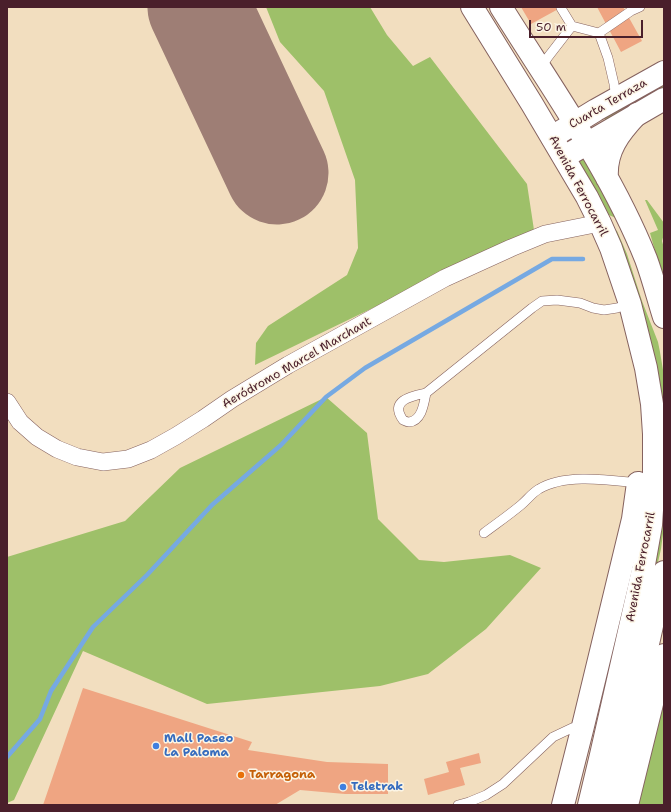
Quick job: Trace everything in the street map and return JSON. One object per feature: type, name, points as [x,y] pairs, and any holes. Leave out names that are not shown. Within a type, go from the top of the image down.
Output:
[{"type":"main road","name":"Avenida Ferrocarril","points":[[472,7],[516,76],[587,197],[600,223],[611,248],[630,304],[646,368],[652,404],[654,434],[654,480],[651,525],[611,757],[610,805]]},
{"type":"main road","points":[[501,7],[575,123],[607,178],[636,236],[646,260],[664,317]]},
{"type":"main road","name":"Cuarta Terraza","points":[[552,137],[616,98],[664,72]]},
{"type":"main road","name":"Cuarta Terraza","points":[[564,157],[664,99]]},
{"type":"main road","points":[[607,178],[606,168],[612,149],[624,128],[636,114]]},
{"type":"main road","points":[[600,223],[612,224],[621,227],[636,236]]},
{"type":"main road","name":"Avenida Ferrocarril","points":[[563,805],[633,519],[642,449],[646,368]]},
{"type":"main road","name":"Avenida Ferrocarril","points":[[588,805],[611,757],[664,572]]},
{"type":"main road","points":[[627,805],[664,655]]},
{"type":"street","name":"Aeródromo Marcel Marchant","points":[[7,402],[20,422],[37,437],[57,449],[77,457],[103,462],[128,459],[151,450],[176,436],[232,399],[288,365],[446,278],[545,234],[600,223]]},
{"type":"lane","points":[[561,8],[572,26],[598,33],[631,11],[640,7]]},
{"type":"lane","points":[[540,68],[572,26]]},
{"type":"lane","points":[[598,33],[608,58],[616,98]]},
{"type":"lane","points":[[426,394],[532,308],[542,302],[557,300],[569,301],[604,310],[630,304]]},
{"type":"lane","points":[[484,533],[516,509],[538,489],[553,482],[569,479],[592,479],[638,483]]},
{"type":"lane","points":[[458,805],[486,795],[503,784],[554,736],[572,728],[583,726]]},
{"type":"green space","points":[[266,7],[370,7],[387,35],[413,66],[430,57],[527,184],[534,230],[255,365],[256,343],[268,326],[347,275],[358,248],[355,180],[324,91],[280,42]]},
{"type":"green space","points":[[664,81],[664,90],[606,122],[603,114]]},
{"type":"green space","points":[[583,152],[616,218],[604,213],[575,161]]},
{"type":"green space","points":[[645,200],[647,200],[664,223],[664,234],[662,241],[664,248],[664,278],[650,233],[658,230]]},
{"type":"green space","points":[[614,229],[617,231],[627,254],[642,301],[658,342],[664,376],[664,526],[661,549],[651,593],[659,514]]},
{"type":"green space","points":[[326,397],[367,433],[378,519],[419,560],[444,562],[510,555],[541,568],[486,629],[428,674],[380,686],[207,704],[83,651],[14,800],[7,803],[7,557],[125,521],[180,468]]},
{"type":"green space","points":[[664,703],[664,805],[635,805],[663,707]]},
{"type":"building","points":[[521,7],[562,7],[531,24]]},
{"type":"building","points":[[597,7],[623,7],[642,41],[621,52]]},
{"type":"building","name":"Mall Paseo La Paloma","points":[[83,688],[252,742],[248,750],[327,762],[388,764],[388,794],[345,794],[300,790],[275,805],[43,805]]},
{"type":"building","points":[[479,753],[481,763],[460,768],[465,785],[428,795],[424,779],[449,772],[446,762]]},
{"type":"waterway","points":[[7,757],[40,719],[51,691],[93,627],[147,575],[212,505],[281,445],[326,397],[365,368],[552,259],[583,259]]},
{"type":"runway","points":[[199,7],[277,173]]},
{"type":"place","name":"Mall Paseo La Paloma","points":[[156,746]]},
{"type":"place","name":"Tarragona","points":[[241,775]]},
{"type":"place","name":"Teletrak","points":[[343,787]]}]
